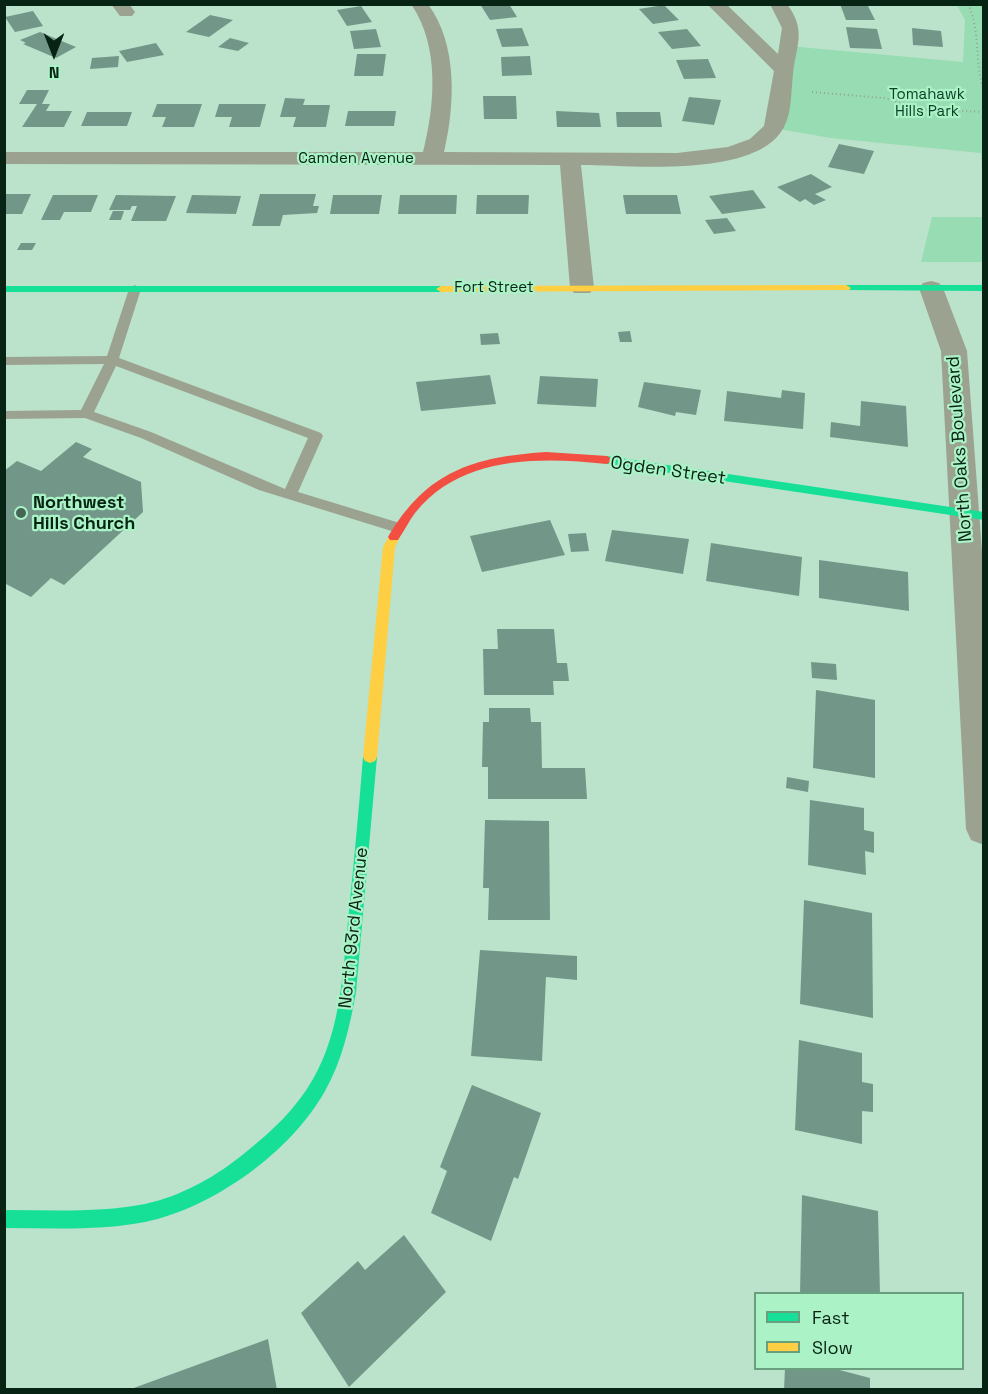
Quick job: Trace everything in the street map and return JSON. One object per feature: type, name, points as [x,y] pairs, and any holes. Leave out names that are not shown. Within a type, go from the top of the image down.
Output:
[{"type":"street","points":[[419,4],[437,36],[440,56],[436,144],[432,159]]},
{"type":"street","points":[[715,4],[783,69]]},
{"type":"street","name":"Camden Avenue","points":[[4,158],[706,158],[754,144],[768,135],[773,128],[780,106],[783,69],[792,34],[791,24],[778,4]]},
{"type":"street","points":[[570,159],[582,288]]},
{"type":"street","name":"North Oaks Boulevard","points":[[931,288],[954,351],[974,515],[984,829]]},
{"type":"street","name":"Fort Street","points":[[4,289],[984,288]]},
{"type":"street","name":"Ogden Street","points":[[389,547],[409,510],[426,493],[454,475],[492,460],[537,455],[605,461],[974,515]]},
{"type":"street","name":"North 93rd Avenue","points":[[4,1219],[86,1218],[147,1212],[174,1204],[218,1183],[273,1143],[310,1100],[329,1069],[343,1028],[349,1000],[389,547]]},
{"type":"lane","points":[[86,414],[112,360],[135,289]]},
{"type":"lane","points":[[4,361],[112,360],[316,435],[290,494]]},
{"type":"lane","points":[[4,415],[86,414],[146,435],[264,487],[398,528]]},
{"type":"path","points":[[968,4],[975,21],[978,74],[984,91]]},
{"type":"path","points":[[802,91],[885,98],[922,109],[984,112]]},
{"type":"green space","name":"Tomahawk Hills Park","points":[[957,5],[983,5],[983,184],[981,153],[831,138],[773,128],[789,46],[963,62],[965,20]]},
{"type":"green space","points":[[932,217],[983,217],[983,262],[921,262]]},
{"type":"building","points":[[480,4],[509,4],[517,17],[490,20]]},
{"type":"building","points":[[840,4],[867,4],[875,20],[846,20]]},
{"type":"building","points":[[664,5],[679,20],[653,24],[639,9]]},
{"type":"building","points":[[361,6],[372,22],[347,26],[337,10]]},
{"type":"building","points":[[33,11],[43,26],[15,32],[5,17]]},
{"type":"building","points":[[210,15],[233,20],[209,37],[186,32]]},
{"type":"building","points":[[846,27],[877,29],[882,49],[850,48]]},
{"type":"building","points":[[522,28],[529,46],[502,47],[496,29]]},
{"type":"building","points":[[912,28],[941,31],[943,47],[913,45]]},
{"type":"building","points":[[376,29],[381,47],[354,49],[350,31]]},
{"type":"building","points":[[687,29],[701,46],[672,49],[658,32]]},
{"type":"building","points":[[40,32],[76,47],[56,58],[23,44],[26,43],[20,40]]},
{"type":"building","points":[[230,38],[249,43],[238,51],[218,47]]},
{"type":"building","points":[[156,43],[164,55],[127,62],[119,51]]},
{"type":"building","points":[[357,54],[386,54],[383,76],[354,76]]},
{"type":"building","points":[[119,56],[118,67],[90,69],[92,58]]},
{"type":"building","points":[[530,56],[532,75],[502,76],[501,57]]},
{"type":"building","points":[[708,59],[716,78],[684,79],[676,60]]},
{"type":"building","points":[[27,90],[49,90],[42,104],[50,104],[46,111],[72,111],[64,127],[22,127],[37,104],[19,104]]},
{"type":"building","points":[[483,96],[516,96],[517,119],[484,119]]},
{"type":"building","points":[[689,97],[721,100],[714,125],[682,121]]},
{"type":"building","points":[[285,98],[305,99],[303,105],[330,105],[326,127],[293,127],[296,117],[280,117]]},
{"type":"building","points":[[157,104],[202,104],[194,127],[162,127],[166,117],[152,117]]},
{"type":"building","points":[[219,104],[266,104],[260,127],[229,127],[232,117],[215,117]]},
{"type":"building","points":[[348,111],[396,111],[394,126],[345,126]]},
{"type":"building","points":[[556,111],[599,113],[601,127],[557,127]]},
{"type":"building","points":[[87,112],[132,112],[127,126],[81,126]]},
{"type":"building","points":[[616,112],[660,112],[662,127],[617,127]]},
{"type":"building","points":[[839,144],[874,151],[864,174],[828,167]]},
{"type":"building","points":[[811,174],[832,187],[815,194],[826,200],[814,205],[805,199],[800,202],[777,187]]},
{"type":"building","points":[[753,190],[766,208],[722,214],[709,196]]},
{"type":"building","points":[[4,194],[31,194],[22,214],[4,214]]},
{"type":"building","points":[[260,194],[316,194],[313,206],[319,206],[317,213],[283,215],[280,226],[252,226]]},
{"type":"building","points":[[53,195],[98,195],[91,212],[64,212],[60,220],[41,220]]},
{"type":"building","points":[[116,195],[176,196],[166,221],[131,221],[137,206],[132,206],[130,210],[109,210]]},
{"type":"building","points":[[192,195],[241,196],[236,214],[186,213]]},
{"type":"building","points":[[333,195],[382,195],[379,214],[330,214]]},
{"type":"building","points":[[400,195],[457,195],[456,214],[398,214]]},
{"type":"building","points":[[477,195],[529,195],[528,214],[476,214]]},
{"type":"building","points":[[623,195],[677,195],[681,214],[626,214]]},
{"type":"building","points":[[113,211],[124,211],[121,220],[109,220]]},
{"type":"building","points":[[727,218],[736,231],[714,234],[705,220]]},
{"type":"building","points":[[21,243],[36,243],[32,250],[17,250]]},
{"type":"building","points":[[630,331],[632,342],[620,342],[618,332]]},
{"type":"building","points":[[498,333],[500,344],[481,345],[480,334]]},
{"type":"building","points":[[490,375],[496,404],[421,411],[416,382]]},
{"type":"building","points":[[540,376],[598,379],[596,407],[537,404]]},
{"type":"building","points":[[644,382],[701,390],[696,415],[676,412],[675,416],[638,407]]},
{"type":"building","points":[[782,390],[805,393],[803,429],[724,421],[727,391],[781,398]]},
{"type":"building","points":[[861,401],[906,406],[908,447],[830,437],[831,422],[860,426]]},
{"type":"building","points":[[76,442],[92,449],[83,457],[141,482],[143,512],[64,585],[51,578],[31,597],[4,583],[4,471],[17,461],[41,471]]},
{"type":"building","points":[[550,520],[565,555],[482,572],[470,536]]},
{"type":"building","points":[[612,530],[689,539],[683,574],[605,561]]},
{"type":"building","points":[[586,533],[589,551],[571,552],[568,534]]},
{"type":"building","points":[[711,543],[802,557],[799,596],[706,581]]},
{"type":"building","points":[[819,560],[908,572],[909,611],[819,598]]},
{"type":"building","points":[[497,629],[554,629],[557,663],[567,663],[569,681],[553,681],[554,695],[484,695],[483,649],[498,649]]},
{"type":"building","points":[[811,662],[836,664],[837,680],[812,678]]},
{"type":"building","points":[[816,690],[875,700],[875,778],[813,768]]},
{"type":"building","points":[[489,708],[530,708],[531,722],[541,722],[542,768],[585,768],[587,799],[488,799],[488,767],[482,767],[483,722],[489,722]]},
{"type":"building","points":[[787,777],[809,781],[808,792],[786,788]]},
{"type":"building","points":[[810,800],[864,808],[864,830],[874,832],[874,853],[865,851],[866,875],[808,865]]},
{"type":"building","points":[[485,820],[549,821],[550,920],[488,920],[489,888],[483,888]]},
{"type":"building","points":[[804,900],[872,913],[873,1018],[800,1004]]},
{"type":"building","points":[[480,950],[577,956],[577,980],[546,977],[542,1061],[471,1056]]},
{"type":"building","points":[[799,1040],[862,1053],[862,1082],[873,1084],[873,1112],[862,1111],[862,1144],[795,1130]]},
{"type":"building","points":[[472,1085],[541,1113],[518,1179],[514,1177],[491,1241],[431,1213],[447,1171],[440,1167]]},
{"type":"building","points":[[802,1195],[878,1211],[880,1292],[800,1292]]},
{"type":"building","points":[[404,1235],[446,1292],[349,1387],[301,1313],[358,1261],[365,1270]]},
{"type":"building","points":[[268,1339],[277,1390],[131,1390],[131,1389]]},
{"type":"building","points":[[785,1370],[840,1370],[870,1378],[870,1390],[784,1390]]},
{"type":"traffic: fast","points":[[846,288],[984,288]]},
{"type":"traffic: fast","points":[[4,289],[441,289]]},
{"type":"traffic: fast","points":[[607,460],[984,516]]},
{"type":"traffic: fast","points":[[4,1219],[110,1218],[145,1213],[171,1206],[208,1188],[243,1166],[275,1140],[300,1113],[319,1085],[342,1025],[353,956],[370,757]]},
{"type":"traffic: slow","points":[[441,289],[846,288]]},
{"type":"traffic: slow","points":[[370,757],[389,547],[394,537]]},
{"type":"traffic: jam","points":[[394,537],[411,510],[433,489],[458,474],[486,464],[516,458],[546,456],[607,460]]},
{"type":"place","name":"Northwest Hills Church","points":[[21,513]]}]
